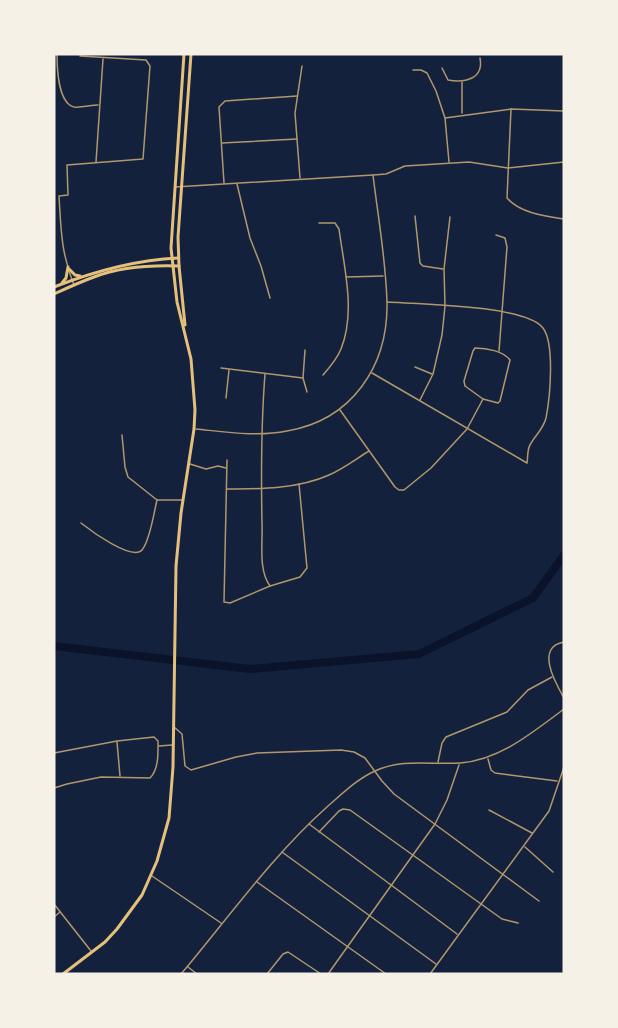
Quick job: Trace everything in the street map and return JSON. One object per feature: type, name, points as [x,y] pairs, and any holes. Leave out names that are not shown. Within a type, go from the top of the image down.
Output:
[{"type":"main road","points":[[184,54],[174,187],[171,265],[177,302],[186,333]]},
{"type":"main road","points":[[63,974],[117,929],[142,895],[152,876],[163,845],[169,818],[174,745],[176,566],[194,429],[194,386],[178,266],[178,227],[183,187],[191,54]]},
{"type":"main road","points":[[54,287],[115,266],[178,258]]},
{"type":"main road","points":[[54,294],[95,276],[116,271],[178,266]]},
{"type":"main road","points":[[68,267],[75,275],[83,276]]},
{"type":"main road","points":[[61,285],[66,278],[68,267]]},
{"type":"street","points":[[57,54],[61,90],[69,104],[75,107],[99,105]]},
{"type":"street","points":[[74,286],[61,243],[59,196],[68,195],[67,165],[143,159],[150,66],[146,60],[80,56]]},
{"type":"street","points":[[96,163],[103,58]]},
{"type":"street","points":[[442,68],[448,80],[474,79],[481,64],[480,58]]},
{"type":"street","points":[[300,179],[295,113],[302,66]]},
{"type":"street","points":[[413,70],[421,70],[429,75],[445,118],[449,163]]},
{"type":"street","points":[[462,81],[462,115]]},
{"type":"street","points":[[224,184],[219,107],[221,103],[297,96]]},
{"type":"street","points":[[445,118],[511,109],[564,111]]},
{"type":"street","points":[[511,109],[507,195],[509,200],[538,215],[564,219]]},
{"type":"street","points":[[221,143],[297,139]]},
{"type":"street","points":[[174,187],[386,174],[405,166],[449,163],[469,162],[508,168],[564,162]]},
{"type":"street","points":[[194,429],[261,434],[286,432],[307,426],[340,409],[372,374],[383,343],[387,303],[373,175]]},
{"type":"street","points":[[237,183],[250,238],[270,298]]},
{"type":"street","points":[[415,216],[420,263],[423,266],[444,269]]},
{"type":"street","points":[[419,401],[433,375],[442,335],[445,306],[444,269],[450,217]]},
{"type":"street","points":[[319,223],[338,225],[348,309],[345,336],[338,356],[323,375]]},
{"type":"street","points":[[496,235],[505,238],[506,242],[499,352]]},
{"type":"street","points":[[345,277],[385,276]]},
{"type":"street","points":[[372,374],[527,463],[529,447],[544,424],[549,391],[550,358],[547,336],[538,322],[528,317],[502,311],[387,303]]},
{"type":"street","points":[[479,348],[499,352],[509,356],[510,360],[500,401],[494,404],[467,388],[464,381],[472,351],[479,348]]},
{"type":"street","points":[[305,350],[303,378],[307,392]]},
{"type":"street","points":[[415,367],[433,375]]},
{"type":"street","points":[[221,368],[303,378]]},
{"type":"street","points":[[226,398],[229,370]]},
{"type":"street","points":[[265,374],[261,434],[262,489],[264,571],[270,586]]},
{"type":"street","points":[[340,409],[395,487],[404,490],[431,468],[466,429],[483,399]]},
{"type":"street","points":[[122,435],[126,473],[157,500],[183,500]]},
{"type":"street","points":[[226,489],[262,489],[299,484],[330,475],[369,451]]},
{"type":"street","points":[[227,460],[224,602],[230,603],[270,586],[300,577],[307,568],[299,484]]},
{"type":"street","points":[[189,464],[206,469],[218,466],[227,468]]},
{"type":"street","points":[[81,523],[100,537],[130,553],[137,553],[143,549],[147,541],[157,500]]},
{"type":"street","points":[[564,642],[557,643],[550,650],[552,677],[564,698]]},
{"type":"street","points":[[438,763],[442,743],[446,737],[507,712],[528,690],[552,677]]},
{"type":"street","points":[[181,974],[282,852],[308,824],[348,789],[375,771],[408,763],[459,763],[487,758],[513,745],[564,709]]},
{"type":"street","points":[[174,727],[181,732],[183,762],[191,770],[246,755],[341,750],[361,755],[390,790],[539,901]]},
{"type":"street","points":[[54,753],[117,741],[154,737],[157,738],[158,747],[156,766],[152,776],[146,779],[91,778],[54,788]]},
{"type":"street","points":[[117,741],[120,777]]},
{"type":"street","points":[[158,747],[174,745]]},
{"type":"street","points":[[487,758],[491,770],[495,773],[558,782]]},
{"type":"street","points":[[328,974],[435,824],[447,800],[459,763]]},
{"type":"street","points":[[430,974],[552,806],[564,767]]},
{"type":"street","points":[[319,832],[339,811],[347,809],[502,919],[518,923]]},
{"type":"street","points":[[489,810],[532,834]]},
{"type":"street","points":[[308,824],[458,935]]},
{"type":"street","points":[[523,846],[553,872]]},
{"type":"street","points":[[282,852],[437,964]]},
{"type":"street","points":[[152,876],[222,924]]},
{"type":"street","points":[[257,882],[386,974]]},
{"type":"street","points":[[54,904],[92,952]]},
{"type":"street","points":[[54,916],[60,912]]},
{"type":"street","points":[[267,974],[283,954],[288,952],[321,974]]},
{"type":"street","points":[[187,967],[197,974]]},
{"type":"waterway","points":[[54,646],[250,669],[419,654],[533,598],[564,555]]}]
